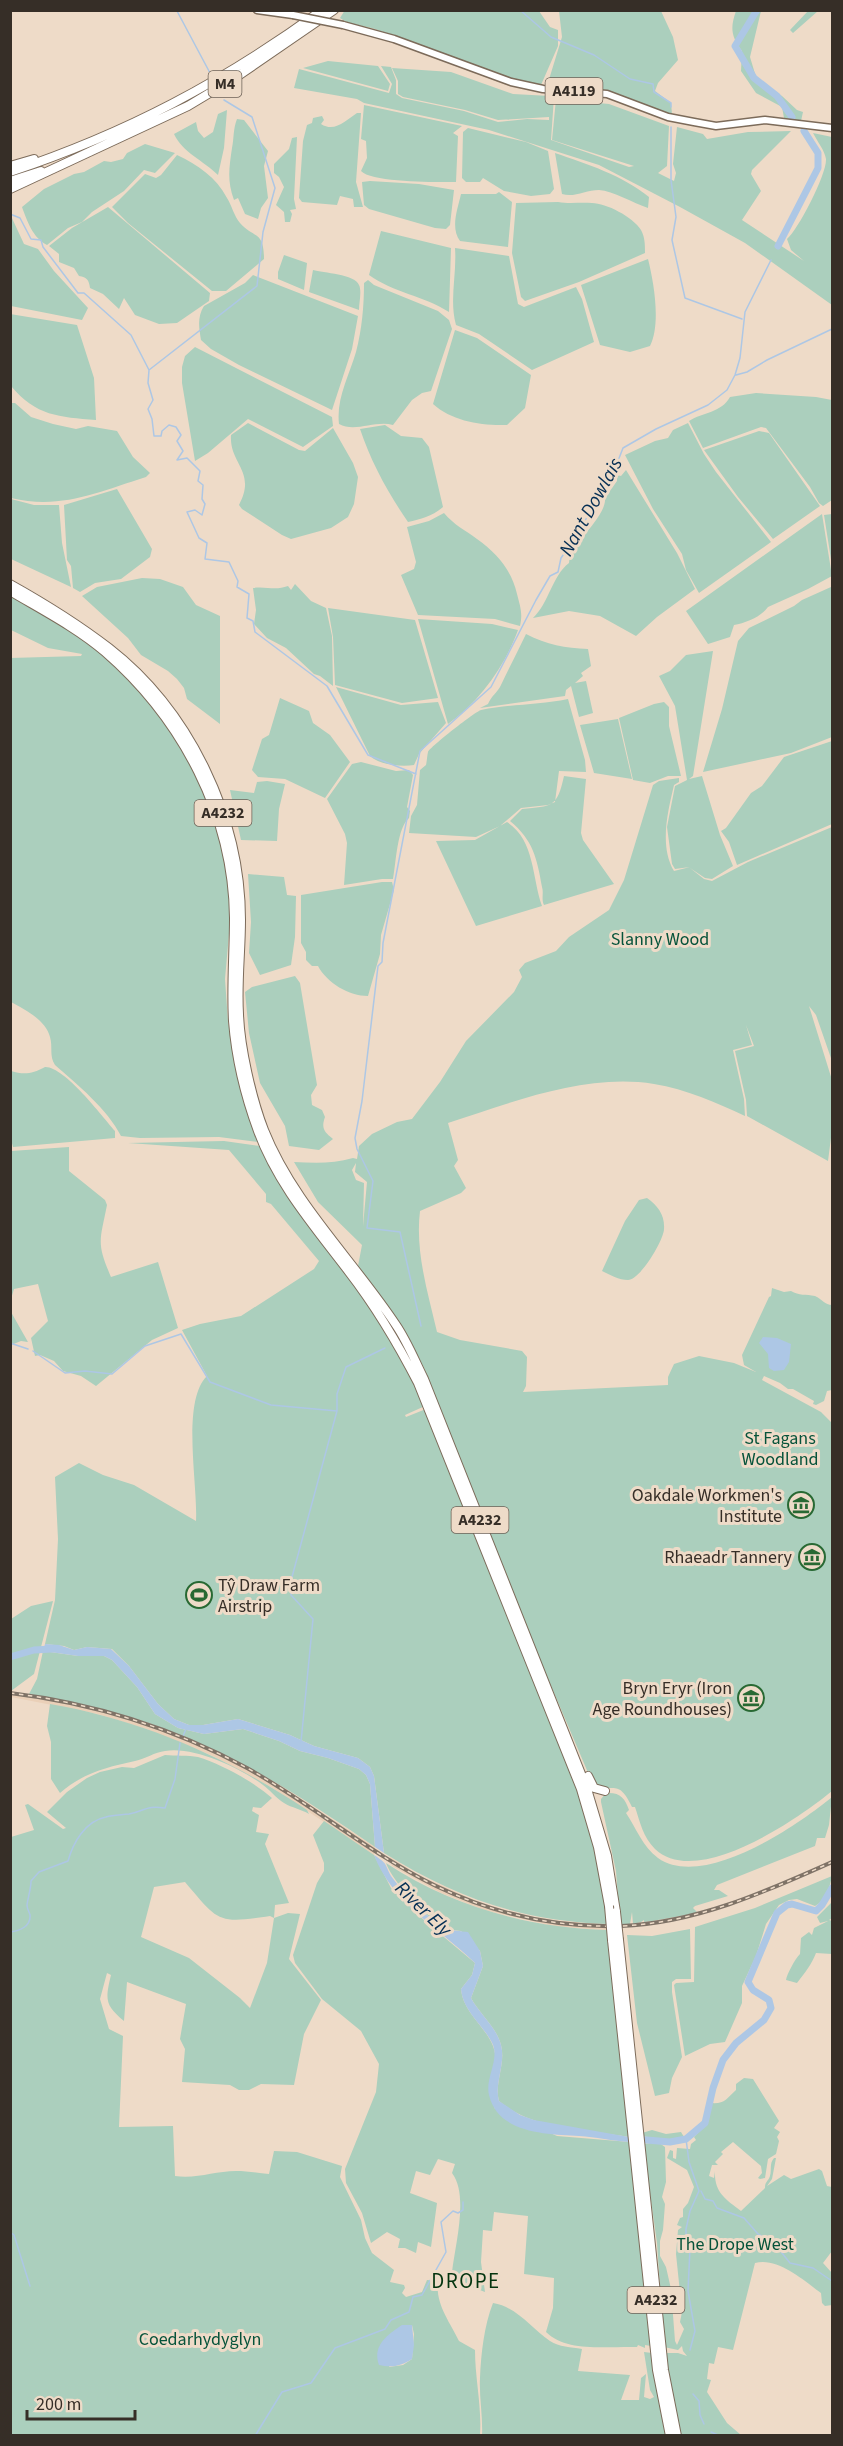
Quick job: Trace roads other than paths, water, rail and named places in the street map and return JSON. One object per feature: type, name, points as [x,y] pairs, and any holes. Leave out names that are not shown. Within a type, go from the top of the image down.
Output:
[{"type":"highway","name":"M4","points":[[10,172],[107,141],[237,68],[322,10]]},
{"type":"highway","name":"M4","points":[[10,181],[188,106],[238,76],[334,10]]},
{"type":"highway","points":[[10,166],[107,141]]},
{"type":"highway","points":[[10,189],[107,141]]},
{"type":"highway","name":"A4232","points":[[10,584],[52,608],[111,649],[159,695],[195,748],[214,789],[236,857],[241,917],[239,1016],[261,1130]]},
{"type":"highway","name":"A4232","points":[[10,591],[48,613],[104,652],[153,700],[187,749],[213,802],[229,860],[233,905],[233,1021],[241,1075],[261,1130],[304,1217],[350,1273],[392,1334],[418,1383],[586,1805],[601,1859],[615,1940],[664,2370],[677,2436]]},
{"type":"highway","name":"A4232","points":[[274,1160],[397,1327],[424,1379],[596,1814],[613,1889],[616,1912],[615,1940]]},
{"type":"highway","points":[[539,1666],[590,1783],[596,1789],[605,1791],[596,1800],[608,1848],[613,1889]]},
{"type":"highway","name":"A4232","points":[[639,2164],[657,2370],[670,2436]]},
{"type":"main road","name":"A4119","points":[[257,10],[343,25],[405,42],[511,82],[543,89],[607,94],[668,117],[716,126],[765,120],[832,128]]},
{"type":"water","points":[[763,1337],[777,1338],[791,1344],[789,1362],[784,1370],[774,1371],[769,1368],[768,1354],[759,1343]]},
{"type":"water","points":[[45,1644],[59,1645],[74,1650],[87,1647],[111,1649],[129,1666],[158,1704],[174,1719],[189,1725],[238,1719],[290,1735],[314,1746],[358,1758],[370,1767],[374,1776],[384,1853],[375,1847],[370,1784],[366,1775],[359,1769],[300,1751],[243,1729],[204,1734],[178,1728],[155,1714],[137,1687],[112,1660],[104,1656],[78,1656],[43,1651]]},
{"type":"water","points":[[374,1855],[384,1862],[391,1876],[424,1912],[445,1928],[468,1932],[480,1951],[483,1966],[471,1998],[496,2033],[501,2045],[499,2101],[520,2115],[534,2120],[629,2137],[630,2142],[539,2132],[513,2125],[502,2118],[494,2108],[488,2089],[494,2057],[493,2045],[466,2005],[461,1989],[472,1975],[475,1963],[405,1901],[382,1872]]},
{"type":"water","points":[[402,2325],[412,2325],[414,2345],[412,2359],[396,2366],[379,2365],[377,2358],[379,2347],[386,2337]]},
{"type":"waterway","points":[[520,10],[551,37],[594,55],[630,79],[653,84],[654,92],[671,103],[671,107]]},
{"type":"waterway","name":"Nant Dowlais","points":[[757,10],[735,46],[754,78],[777,96],[792,117]]},
{"type":"waterway","points":[[177,11],[210,73]]},
{"type":"waterway","points":[[149,370],[257,286],[263,232],[275,188],[252,117],[224,100]]},
{"type":"waterway","points":[[671,127],[671,180],[676,217],[672,240],[685,298],[742,319]]},
{"type":"waterway","name":"Nant Dowlais","points":[[778,246],[818,168],[818,153],[804,131]]},
{"type":"waterway","points":[[10,214],[20,218],[31,239],[41,240],[43,247],[78,293],[84,293],[131,335],[149,370],[148,383],[153,400],[148,409],[154,436],[161,436],[162,431],[169,425],[176,427],[181,435],[177,441],[183,451],[177,460],[187,458],[200,471],[198,481],[203,485],[202,499],[205,504],[202,515],[195,510],[187,512],[199,538],[207,543],[205,559],[229,562],[238,581],[237,587],[249,594],[247,618],[253,621],[255,632],[327,686],[368,755],[416,774]]},
{"type":"waterway","name":"Nant Dowlais","points":[[421,1326],[400,1232],[367,1228],[373,1181],[357,1149],[355,1138],[362,1101],[378,966],[382,962],[383,943],[420,751],[491,687],[536,600],[550,576],[558,572],[561,558],[581,529],[604,483],[616,466],[623,448],[656,429],[708,405],[727,390],[740,358],[745,312],[771,260]]},
{"type":"waterway","points":[[736,375],[747,372],[832,329]]},
{"type":"waterway","points":[[33,1351],[65,1373],[85,1371],[112,1374],[145,1346],[181,1334],[210,1382],[271,1405],[337,1411],[292,1577],[291,1595],[313,1619],[301,1742]]},
{"type":"waterway","points":[[10,1343],[28,1349]]},
{"type":"waterway","points":[[337,1411],[337,1394],[346,1367],[385,1348]]},
{"type":"waterway","name":"River Ely","points":[[10,1657],[34,1650],[52,1649]]},
{"type":"waterway","name":"River Ely","points":[[183,1736],[186,1729]]},
{"type":"waterway","points":[[10,1932],[21,1929],[29,1922],[30,1915],[27,1905],[31,1881],[39,1872],[68,1861],[77,1840],[92,1823],[114,1815],[135,1813],[149,1808],[165,1808],[175,1779],[180,1743]]},
{"type":"waterway","name":"River Ely","points":[[635,2139],[670,2142],[686,2139],[705,2123],[713,2088],[723,2060],[736,2043],[764,2020],[771,2008],[769,2000],[753,1990],[748,1982],[777,1913],[792,1904],[816,1911],[832,1888]]},
{"type":"waterway","points":[[686,2139],[689,2162],[699,2191],[690,2211],[686,2229],[686,2238],[690,2248],[688,2291],[695,2331],[690,2350]]},
{"type":"waterway","points":[[701,2191],[705,2199],[713,2201],[717,2208],[744,2218],[758,2234],[774,2243],[790,2263],[813,2268],[832,2281]]},
{"type":"waterway","points":[[255,2436],[282,2392],[311,2383],[335,2348],[385,2329],[391,2320],[409,2312],[413,2297],[422,2295],[446,2252],[441,2222],[453,2211],[458,2213],[463,2210],[463,2202]]},
{"type":"waterway","points":[[10,2232],[14,2235],[30,2286]]},
{"type":"waterway","points":[[693,2394],[699,2401],[700,2415],[704,2424]]},
{"type":"waterway","points":[[711,2432],[720,2436]]},
{"type":"railway","points":[[10,1693],[72,1703],[133,1720],[191,1741],[271,1782],[364,1844],[436,1886],[480,1904],[550,1922],[621,1926],[676,1919],[756,1895],[832,1862]]},
{"type":"place","name":"Oakdale Workmen's Institute","points":[[801,1505]]},
{"type":"place","name":"Rhaeadr Tannery","points":[[812,1557]]},
{"type":"place","name":"Tŷ Draw Farm Airstrip","points":[[199,1595]]},
{"type":"place","name":"Bryn Eryr (Iron Age Roundhouses)","points":[[751,1698]]},
{"type":"district","name":"DROPE","points":[[466,2281]]},
{"type":"park label","name":"Slanny Wood","points":[[660,939]]},
{"type":"park label","name":"St Fagans Woodland","points":[[780,1448]]},
{"type":"park label","name":"The Drope West","points":[[735,2244]]},
{"type":"park label","name":"Coedarhydyglyn","points":[[200,2339]]}]
